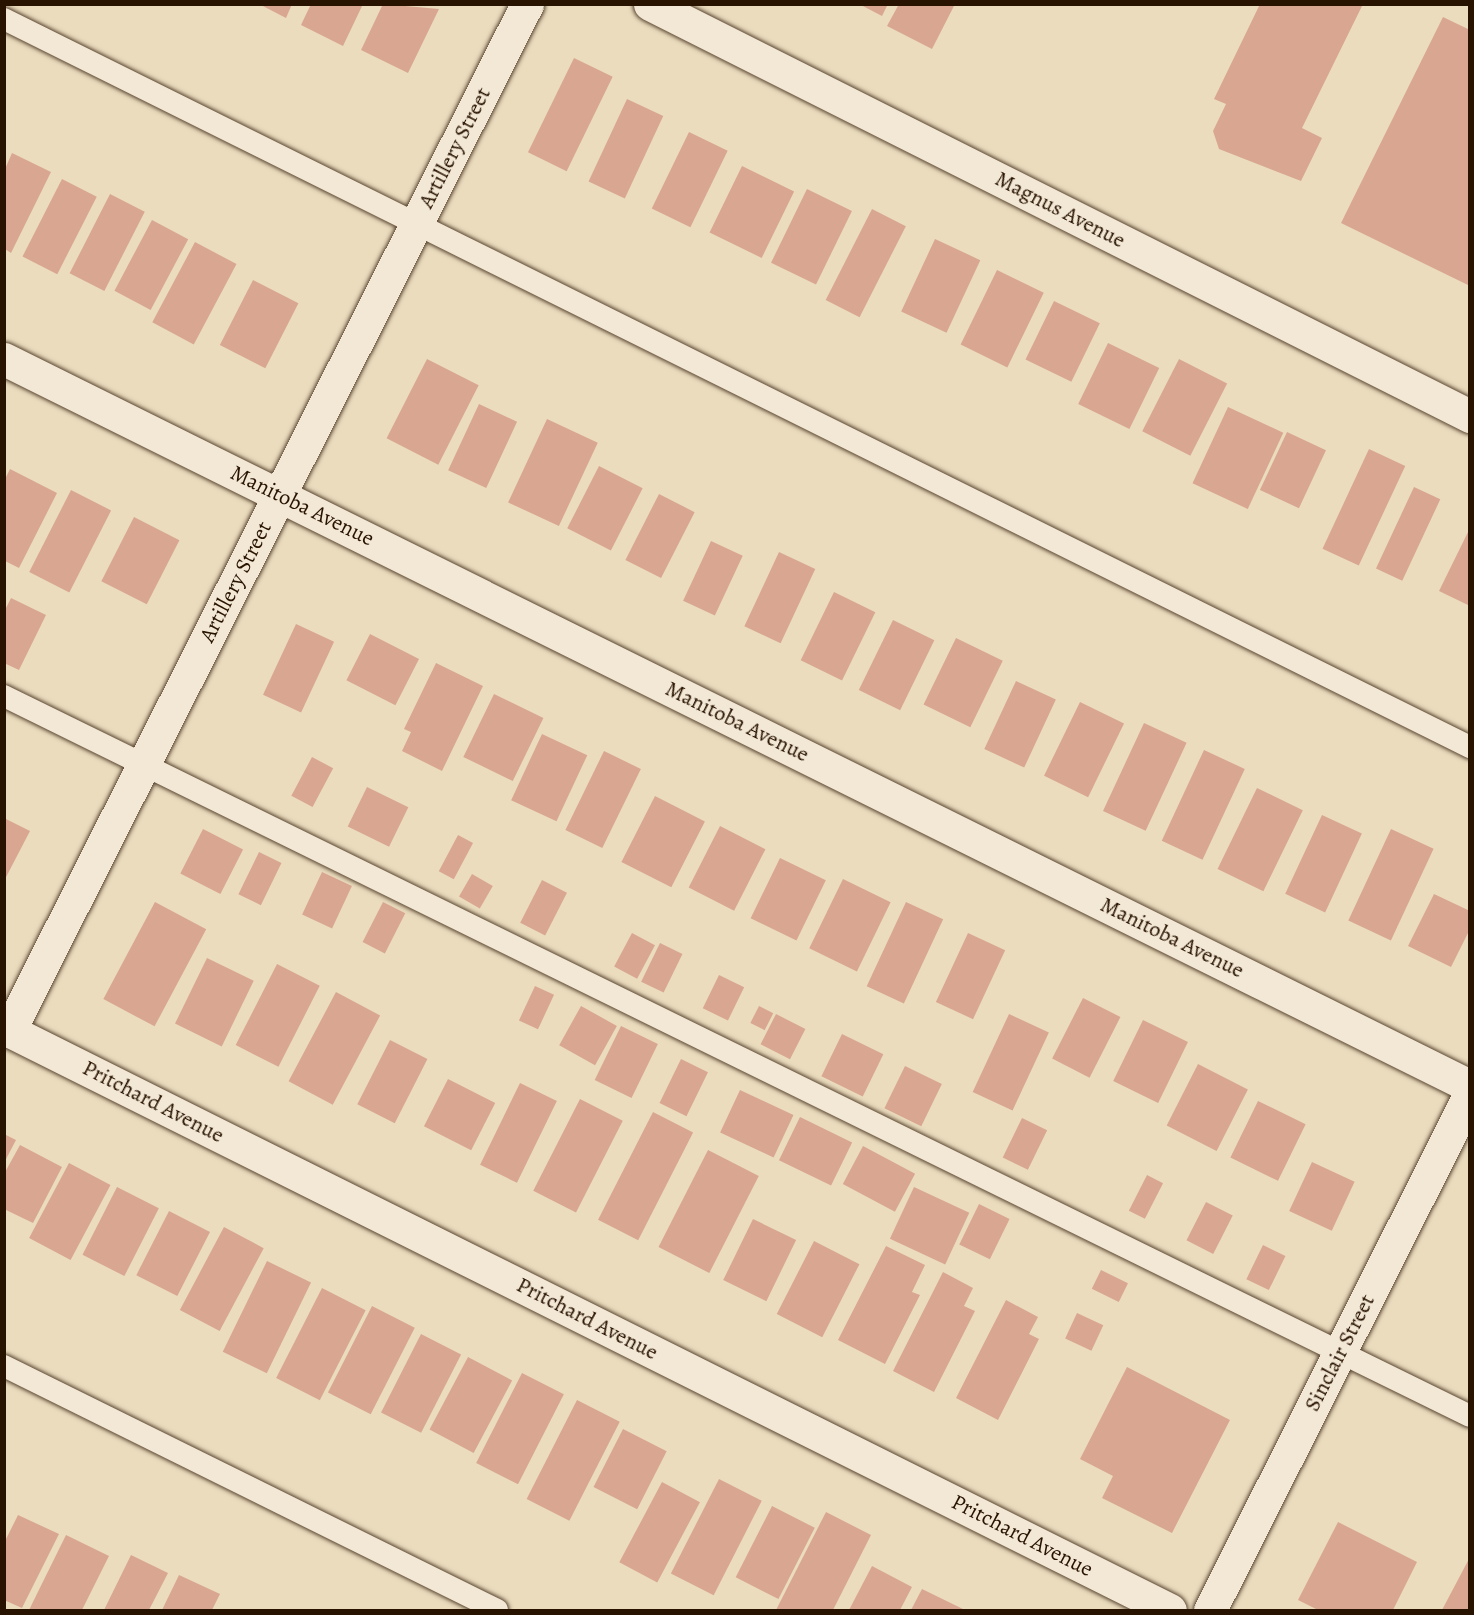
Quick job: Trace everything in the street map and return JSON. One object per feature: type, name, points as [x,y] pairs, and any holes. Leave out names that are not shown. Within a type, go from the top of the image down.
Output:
[{"type":"street","name":"Artillery Street","points":[[7,1030],[527,4]]},
{"type":"street","name":"Magnus Avenue","points":[[650,4],[1470,416]]},
{"type":"street","name":"Manitoba Avenue","points":[[4,359],[1470,1086]]},
{"type":"street","name":"Pritchard Avenue","points":[[7,1030],[1170,1611]]},
{"type":"street","name":"Sinclair Street","points":[[1210,1611],[1470,1095]]},
{"type":"lane","points":[[4,19],[417,222],[1470,747]]},
{"type":"lane","points":[[4,696],[1470,1416]]},
{"type":"lane","points":[[4,1366],[497,1611]]},
{"type":"building","points":[[259,4],[292,4],[286,18]]},
{"type":"building","points":[[311,4],[363,4],[343,46],[301,25]]},
{"type":"building","points":[[383,4],[439,9],[408,73],[361,50]]},
{"type":"building","points":[[859,4],[888,4],[882,16]]},
{"type":"building","points":[[899,4],[955,4],[932,49],[887,26]]},
{"type":"building","points":[[1260,4],[1363,4],[1302,128],[1322,138],[1301,181],[1219,149],[1213,131],[1226,104],[1214,99]]},
{"type":"building","points":[[1443,17],[1470,30],[1470,286],[1341,223]]},
{"type":"building","points":[[574,58],[613,77],[567,171],[528,152]]},
{"type":"building","points":[[627,99],[663,116],[625,198],[589,181]]},
{"type":"building","points":[[689,132],[728,151],[690,227],[652,208]]},
{"type":"building","points":[[12,153],[51,172],[11,253],[5,249],[5,169]]},
{"type":"building","points":[[742,166],[794,191],[762,258],[710,233]]},
{"type":"building","points":[[62,179],[97,197],[57,274],[23,257]]},
{"type":"building","points":[[807,189],[852,211],[816,285],[771,263]]},
{"type":"building","points":[[110,194],[145,212],[104,291],[70,273]]},
{"type":"building","points":[[872,209],[906,226],[860,317],[826,300]]},
{"type":"building","points":[[152,220],[188,239],[151,310],[114,291]]},
{"type":"building","points":[[935,239],[980,260],[947,333],[901,312]]},
{"type":"building","points":[[195,242],[236,264],[194,344],[152,322]]},
{"type":"building","points":[[997,270],[1044,293],[1007,367],[961,345]]},
{"type":"building","points":[[253,280],[298,303],[265,368],[220,345]]},
{"type":"building","points":[[1054,301],[1100,323],[1071,382],[1026,359]]},
{"type":"building","points":[[1108,343],[1159,368],[1129,429],[1078,404]]},
{"type":"building","points":[[427,359],[479,385],[438,465],[387,438]]},
{"type":"building","points":[[1179,359],[1227,384],[1190,456],[1142,431]]},
{"type":"building","points":[[479,404],[517,422],[486,488],[448,470]]},
{"type":"building","points":[[1228,407],[1283,433],[1248,509],[1193,483]]},
{"type":"building","points":[[547,419],[598,443],[559,526],[508,502]]},
{"type":"building","points":[[1287,432],[1326,450],[1299,508],[1260,490]]},
{"type":"building","points":[[1369,449],[1405,466],[1359,566],[1323,549]]},
{"type":"building","points":[[599,466],[643,488],[611,551],[567,528]]},
{"type":"building","points":[[10,469],[57,493],[19,568],[5,561],[5,479]]},
{"type":"building","points":[[1414,487],[1440,499],[1402,581],[1376,569]]},
{"type":"building","points":[[71,490],[111,510],[69,592],[29,572]]},
{"type":"building","points":[[659,494],[695,512],[661,578],[625,560]]},
{"type":"building","points":[[134,517],[179,540],[147,604],[101,581]]},
{"type":"building","points":[[1470,528],[1470,606],[1439,591]]},
{"type":"building","points":[[711,541],[743,556],[715,616],[683,601]]},
{"type":"building","points":[[779,552],[815,569],[781,643],[744,626]]},
{"type":"building","points":[[834,592],[875,612],[842,680],[801,660]]},
{"type":"building","points":[[11,598],[46,615],[19,670],[4,663],[4,612]]},
{"type":"building","points":[[893,620],[934,640],[900,710],[859,690]]},
{"type":"building","points":[[296,624],[334,642],[301,712],[263,695]]},
{"type":"building","points":[[370,634],[419,659],[395,705],[346,680]]},
{"type":"building","points":[[956,638],[1003,661],[970,727],[924,705]]},
{"type":"building","points":[[436,663],[483,686],[442,771],[402,751],[411,732],[404,729]]},
{"type":"building","points":[[1016,681],[1056,700],[1024,768],[984,749]]},
{"type":"building","points":[[494,694],[543,718],[513,781],[463,757]]},
{"type":"building","points":[[1080,702],[1124,723],[1088,797],[1044,776]]},
{"type":"building","points":[[1144,723],[1187,743],[1146,831],[1103,811]]},
{"type":"building","points":[[542,734],[587,755],[556,821],[511,800]]},
{"type":"building","points":[[1204,750],[1245,769],[1203,860],[1162,841]]},
{"type":"building","points":[[604,751],[641,769],[602,848],[565,830]]},
{"type":"building","points":[[312,757],[333,768],[313,807],[291,796]]},
{"type":"building","points":[[367,787],[408,807],[389,847],[348,827]]},
{"type":"building","points":[[1257,788],[1303,810],[1263,891],[1218,869]]},
{"type":"building","points":[[655,796],[705,821],[671,887],[621,862]]},
{"type":"building","points":[[1322,815],[1362,834],[1325,912],[1285,894]]},
{"type":"building","points":[[4,818],[30,831],[4,881]]},
{"type":"building","points":[[720,826],[765,849],[734,911],[689,887]]},
{"type":"building","points":[[203,829],[243,849],[220,894],[180,874]]},
{"type":"building","points":[[1391,829],[1434,849],[1391,940],[1348,921]]},
{"type":"building","points":[[458,835],[473,843],[454,879],[439,871]]},
{"type":"building","points":[[259,852],[281,863],[261,905],[238,894]]},
{"type":"building","points":[[780,858],[826,880],[796,941],[751,918]]},
{"type":"building","points":[[322,872],[352,886],[332,929],[302,915]]},
{"type":"building","points":[[472,874],[493,886],[480,909],[459,897]]},
{"type":"building","points":[[843,879],[891,902],[857,971],[809,948]]},
{"type":"building","points":[[542,880],[567,893],[545,935],[520,923]]},
{"type":"building","points":[[1434,894],[1470,911],[1470,929],[1451,967],[1408,946]]},
{"type":"building","points":[[155,902],[206,929],[155,1026],[103,999]]},
{"type":"building","points":[[383,902],[405,913],[385,953],[363,942]]},
{"type":"building","points":[[906,902],[943,919],[904,1004],[867,986]]},
{"type":"building","points":[[632,933],[655,945],[637,979],[614,967]]},
{"type":"building","points":[[968,933],[1005,950],[973,1019],[936,1002]]},
{"type":"building","points":[[660,943],[682,954],[664,993],[641,982]]},
{"type":"building","points":[[207,958],[254,981],[222,1046],[175,1024]]},
{"type":"building","points":[[277,964],[320,986],[278,1067],[236,1045]]},
{"type":"building","points":[[719,975],[744,987],[728,1021],[703,1008]]},
{"type":"building","points":[[535,986],[554,995],[538,1029],[519,1020]]},
{"type":"building","points":[[336,992],[380,1015],[333,1105],[289,1081]]},
{"type":"building","points":[[1083,998],[1120,1017],[1090,1078],[1052,1059]]},
{"type":"building","points":[[581,1006],[617,1026],[595,1065],[559,1045]]},
{"type":"building","points":[[759,1006],[773,1013],[765,1030],[750,1023]]},
{"type":"building","points":[[776,1014],[805,1029],[790,1059],[761,1044]]},
{"type":"building","points":[[1009,1014],[1049,1033],[1013,1111],[973,1092]]},
{"type":"building","points":[[1143,1020],[1188,1042],[1158,1103],[1113,1081]]},
{"type":"building","points":[[621,1026],[658,1044],[632,1098],[595,1080]]},
{"type":"building","points":[[842,1034],[883,1054],[863,1096],[821,1076]]},
{"type":"building","points":[[390,1040],[427,1059],[395,1123],[357,1104]]},
{"type":"building","points":[[681,1059],[708,1072],[686,1116],[660,1103]]},
{"type":"building","points":[[1198,1064],[1248,1089],[1217,1151],[1167,1125]]},
{"type":"building","points":[[905,1066],[942,1084],[921,1126],[884,1108]]},
{"type":"building","points":[[448,1079],[495,1103],[471,1150],[424,1126]]},
{"type":"building","points":[[520,1083],[557,1101],[517,1183],[480,1165]]},
{"type":"building","points":[[740,1090],[793,1115],[774,1158],[720,1133]]},
{"type":"building","points":[[580,1099],[623,1121],[576,1213],[533,1191]]},
{"type":"building","points":[[1258,1101],[1306,1124],[1278,1181],[1230,1158]]},
{"type":"building","points":[[653,1112],[693,1132],[638,1240],[598,1220]]},
{"type":"building","points":[[800,1117],[852,1142],[831,1186],[779,1160]]},
{"type":"building","points":[[1022,1118],[1047,1130],[1028,1170],[1003,1158]]},
{"type":"building","points":[[4,1134],[16,1140],[4,1163]]},
{"type":"building","points":[[20,1145],[62,1167],[33,1223],[4,1209],[4,1174]]},
{"type":"building","points":[[863,1146],[915,1174],[895,1212],[843,1184]]},
{"type":"building","points":[[708,1150],[759,1176],[709,1273],[659,1247]]},
{"type":"building","points":[[1312,1162],[1355,1182],[1332,1231],[1289,1211]]},
{"type":"building","points":[[69,1163],[110,1185],[71,1260],[29,1238]]},
{"type":"building","points":[[1147,1175],[1163,1183],[1145,1219],[1129,1211]]},
{"type":"building","points":[[117,1187],[159,1208],[124,1276],[82,1255]]},
{"type":"building","points":[[914,1187],[969,1213],[945,1264],[890,1239]]},
{"type":"building","points":[[1206,1202],[1233,1216],[1213,1254],[1186,1240]]},
{"type":"building","points":[[979,1204],[1010,1219],[990,1259],[959,1244]]},
{"type":"building","points":[[169,1211],[210,1232],[177,1296],[136,1275]]},
{"type":"building","points":[[753,1219],[796,1240],[766,1301],[723,1280]]},
{"type":"building","points":[[224,1227],[264,1248],[220,1331],[180,1310]]},
{"type":"building","points":[[814,1241],[859,1264],[822,1337],[777,1314]]},
{"type":"building","points":[[1263,1245],[1285,1256],[1269,1290],[1246,1279]]},
{"type":"building","points":[[886,1246],[925,1265],[912,1292],[920,1295],[885,1364],[838,1340]]},
{"type":"building","points":[[267,1261],[311,1282],[267,1373],[223,1352]]},
{"type":"building","points":[[1101,1270],[1128,1283],[1119,1302],[1092,1289]]},
{"type":"building","points":[[943,1272],[973,1288],[964,1306],[975,1311],[934,1392],[893,1371]]},
{"type":"building","points":[[322,1288],[366,1310],[320,1400],[276,1378]]},
{"type":"building","points":[[1006,1300],[1038,1317],[1029,1334],[1039,1339],[998,1420],[956,1398]]},
{"type":"building","points":[[372,1306],[415,1328],[371,1414],[328,1392]]},
{"type":"building","points":[[1077,1313],[1103,1325],[1091,1351],[1065,1338]]},
{"type":"building","points":[[421,1334],[461,1354],[421,1433],[381,1412]]},
{"type":"building","points":[[468,1357],[512,1380],[474,1453],[430,1429]]},
{"type":"building","points":[[1127,1367],[1230,1420],[1172,1533],[1102,1498],[1113,1476],[1080,1459]]},
{"type":"building","points":[[522,1373],[564,1394],[518,1484],[476,1463]]},
{"type":"building","points":[[577,1400],[620,1422],[569,1521],[527,1499]]},
{"type":"building","points":[[623,1429],[667,1451],[637,1509],[593,1487]]},
{"type":"building","points":[[719,1479],[762,1501],[714,1595],[671,1573]]},
{"type":"building","points":[[662,1482],[700,1502],[657,1583],[619,1562]]},
{"type":"building","points":[[772,1506],[815,1528],[778,1599],[736,1577]]},
{"type":"building","points":[[826,1512],[871,1535],[833,1610],[776,1610]]},
{"type":"building","points":[[18,1515],[59,1534],[22,1608],[4,1600],[4,1543]]},
{"type":"building","points":[[1338,1522],[1417,1562],[1393,1610],[1318,1610],[1298,1600]]},
{"type":"building","points":[[66,1535],[109,1556],[82,1610],[29,1610]]},
{"type":"building","points":[[131,1555],[168,1573],[149,1610],[104,1610]]},
{"type":"building","points":[[1470,1557],[1470,1610],[1442,1610]]},
{"type":"building","points":[[872,1566],[912,1587],[900,1610],[849,1610]]},
{"type":"building","points":[[179,1575],[220,1594],[212,1610],[162,1610]]},
{"type":"building","points":[[922,1589],[965,1610],[911,1610]]}]
